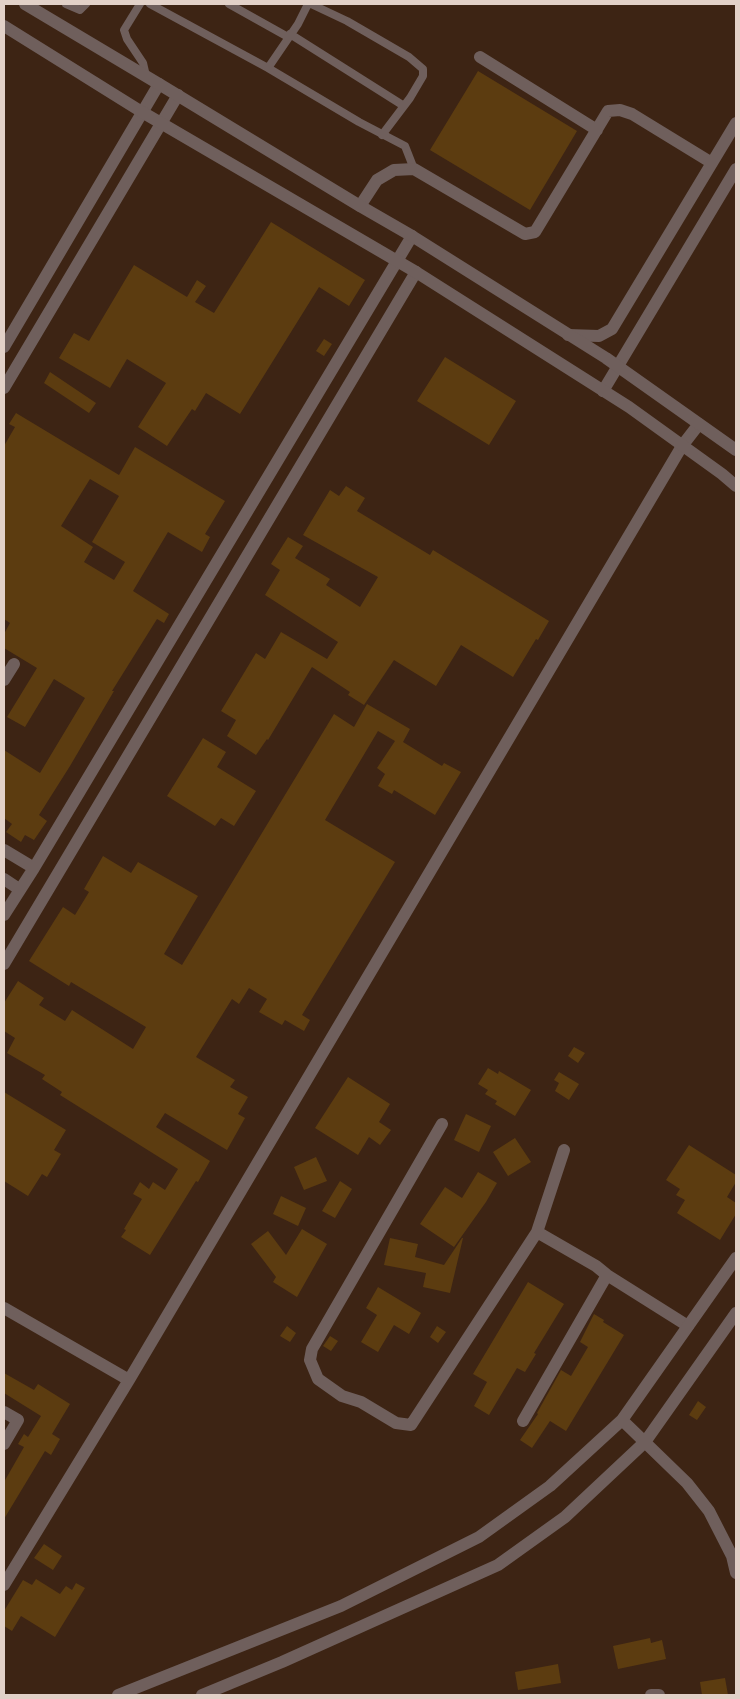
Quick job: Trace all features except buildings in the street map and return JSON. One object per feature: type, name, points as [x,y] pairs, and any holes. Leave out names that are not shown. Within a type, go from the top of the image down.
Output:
[{"type":"street","points":[[24,4],[412,236],[618,366],[736,450]]},
{"type":"street","points":[[4,26],[142,112],[397,260],[629,407],[736,486]]},
{"type":"street","points":[[480,57],[597,130]]},
{"type":"street","points":[[4,347],[159,84]]},
{"type":"street","points":[[4,388],[178,95]]},
{"type":"street","points":[[360,206],[377,180],[394,170],[414,169],[525,234],[535,232],[608,112],[620,110],[632,114],[712,163]]},
{"type":"street","points":[[568,335],[599,336],[612,329],[736,123]]},
{"type":"street","points":[[603,390],[736,169]]},
{"type":"street","points":[[4,915],[34,868],[412,236]]},
{"type":"street","points":[[4,964],[416,272]]},
{"type":"street","points":[[4,1585],[129,1380],[682,446],[699,424]]},
{"type":"street","points":[[4,680],[14,664]]},
{"type":"street","points":[[4,850],[34,868]]},
{"type":"street","points":[[4,879],[19,889]]},
{"type":"street","points":[[442,1124],[312,1349],[310,1360],[318,1379],[342,1396],[361,1402],[396,1423],[411,1425],[536,1232],[564,1150]]},
{"type":"street","points":[[536,1232],[596,1266],[607,1275],[688,1326]]},
{"type":"street","points":[[118,1695],[341,1606],[479,1537],[550,1486],[622,1420],[736,1258]]},
{"type":"street","points":[[524,1421],[607,1275]]},
{"type":"street","points":[[4,1308],[129,1380]]},
{"type":"street","points":[[202,1695],[282,1662],[498,1565],[565,1517],[645,1442],[736,1313]]},
{"type":"street","points":[[4,1412],[18,1420],[4,1444]]},
{"type":"street","points":[[622,1420],[687,1483],[709,1511],[732,1556],[736,1573]]},
{"type":"street","points":[[651,1695],[659,1695]]},
{"type":"lane","points":[[66,4],[80,10],[86,4]]},
{"type":"lane","points":[[140,4],[124,30],[127,39],[143,63],[146,76]]},
{"type":"lane","points":[[150,4],[268,68],[404,146],[414,169]]},
{"type":"lane","points":[[163,12],[168,4]]},
{"type":"lane","points":[[229,4],[289,36],[404,106]]},
{"type":"lane","points":[[268,68],[310,4],[347,22],[420,64],[424,69],[423,76],[404,106],[382,135]]}]
